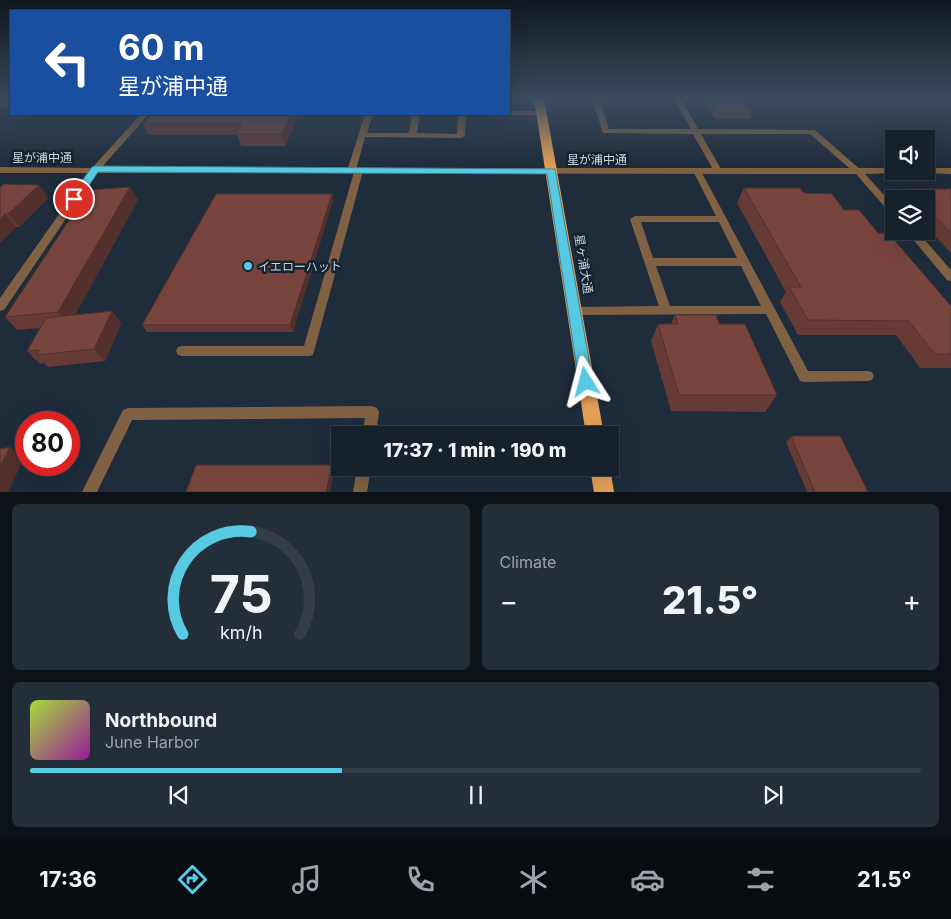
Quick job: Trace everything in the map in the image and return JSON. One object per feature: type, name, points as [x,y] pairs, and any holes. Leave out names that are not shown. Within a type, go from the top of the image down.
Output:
[{"type":"highway","name":"星ヶ浦大通","points":[[542,121],[593,426]]},
{"type":"highway","points":[[601,476],[604,492]]},
{"type":"street","points":[[0,307],[95,169],[139,121]]},
{"type":"street","points":[[182,351],[309,351],[367,121]]},
{"type":"street","points":[[413,136],[415,121]]},
{"type":"street","points":[[362,135],[461,136],[462,121]]},
{"type":"street","points":[[603,121],[606,131],[812,132],[858,171],[885,202]]},
{"type":"street","points":[[690,121],[718,171]]},
{"type":"street","name":"星が浦中通","points":[[0,170],[885,171]]},
{"type":"street","points":[[697,171],[804,377],[868,376]]},
{"type":"street","points":[[935,171],[951,171]]},
{"type":"street","points":[[666,311],[635,219],[721,219]]},
{"type":"street","points":[[919,240],[951,277]]},
{"type":"street","points":[[649,262],[744,262]]},
{"type":"street","points":[[574,311],[769,310]]},
{"type":"street","points":[[89,492],[128,414],[372,412],[370,426]]},
{"type":"street","points":[[360,492],[363,476]]},
{"type":"building","points":[[146,121],[288,121],[282,134],[236,134],[242,124],[143,124]]},
{"type":"building","points":[[4,184],[39,185],[0,219],[0,188]]},
{"type":"building","points":[[130,187],[58,312],[5,317],[89,190]]},
{"type":"building","points":[[744,188],[800,188],[804,193],[832,194],[844,210],[859,210],[878,233],[885,234],[885,240],[894,240],[951,306],[951,354],[935,354],[909,321],[808,320],[789,287],[801,287]]},
{"type":"building","points":[[951,189],[951,233],[935,216],[935,190],[910,190]]},
{"type":"building","name":"イエローハット","points":[[216,194],[332,194],[290,325],[142,325]]},
{"type":"building","points":[[112,311],[94,349],[36,355],[39,350],[27,351],[46,318]]},
{"type":"building","points":[[675,315],[716,315],[719,324],[745,324],[777,395],[679,395],[658,324],[678,324]]},
{"type":"building","points":[[791,436],[840,436],[868,492],[815,492]]},
{"type":"building","points":[[10,447],[0,467],[0,449]]},
{"type":"building","points":[[196,465],[331,465],[326,492],[186,492]]},
{"type":"place","name":"イエローハット","points":[[248,266]]},
{"type":"route","points":[[74,199],[95,169],[551,171],[586,382]]}]
